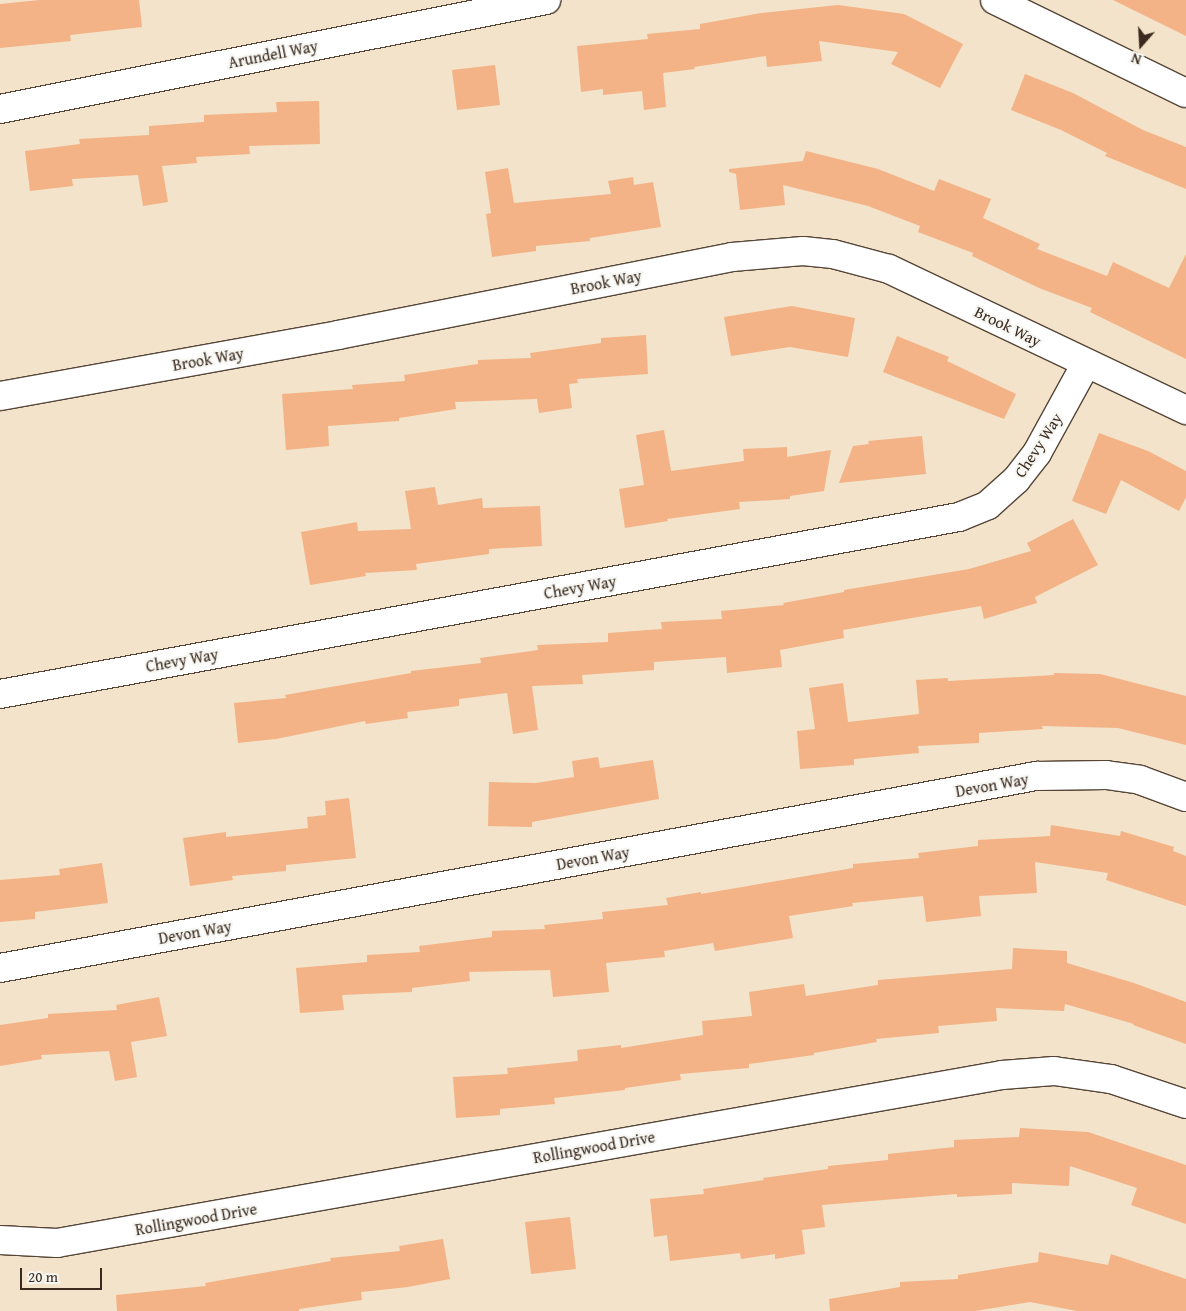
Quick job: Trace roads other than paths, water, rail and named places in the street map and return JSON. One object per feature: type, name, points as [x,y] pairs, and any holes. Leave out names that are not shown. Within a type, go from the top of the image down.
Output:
[{"type":"street","name":"Arundell Way","points":[[0,109],[546,0]]},
{"type":"street","points":[[996,0],[1186,93]]},
{"type":"street","name":"Brook Way","points":[[0,396],[338,336],[732,257],[803,251],[832,254],[889,269],[1186,410]]},
{"type":"street","name":"Chevy Way","points":[[0,694],[959,517],[988,505],[1016,480],[1037,453],[1086,364]]},
{"type":"street","name":"Devon Way","points":[[0,968],[1036,776],[1106,775],[1140,780],[1186,797]]},
{"type":"street","name":"Rollingwood Drive","points":[[0,1240],[58,1244],[1002,1075],[1054,1071],[1111,1079],[1186,1104]]}]
